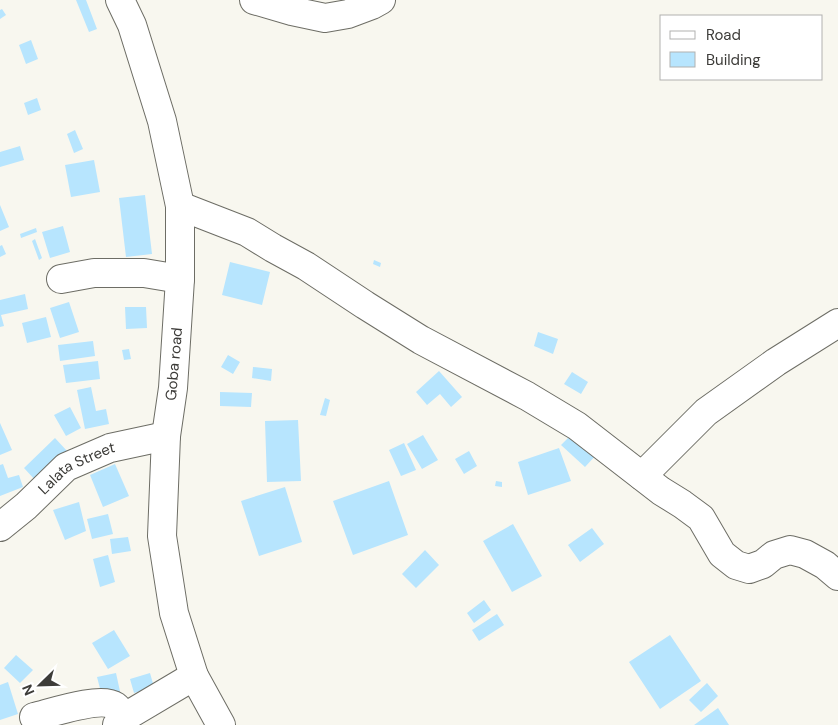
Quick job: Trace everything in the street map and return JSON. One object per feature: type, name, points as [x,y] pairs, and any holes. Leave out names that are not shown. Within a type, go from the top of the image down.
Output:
[{"type":"street","name":"Goba road","points":[[120,0],[132,25],[162,121],[180,206],[180,279],[173,388],[166,436],[162,536],[174,613],[194,676],[221,725]]},
{"type":"street","points":[[132,25],[142,0]]},
{"type":"street","points":[[254,0],[325,18],[348,14],[381,0]]},
{"type":"street","points":[[180,206],[247,232],[306,266],[421,340],[527,396],[577,426],[661,491],[701,518],[722,554],[736,565],[750,569],[763,564],[774,555],[790,550],[805,554],[825,565],[838,576]]},
{"type":"street","points":[[61,279],[94,273],[144,273],[180,279]]},
{"type":"street","points":[[642,476],[706,412],[776,362],[838,323]]},
{"type":"street","name":"Lalata Street","points":[[0,527],[26,506],[66,467],[110,448],[166,436]]},
{"type":"street","points":[[34,717],[92,703],[107,703],[115,706],[121,722],[130,714],[194,676]]},
{"type":"building","points":[[76,0],[86,0],[97,29],[89,32]]},
{"type":"building","points":[[2,9],[6,15],[0,19],[0,10]]},
{"type":"building","points":[[31,40],[38,59],[26,64],[19,45]]},
{"type":"building","points":[[37,98],[41,110],[28,115],[24,103]]},
{"type":"building","points":[[75,130],[83,149],[74,153],[67,134]]},
{"type":"building","points":[[20,146],[24,160],[0,167],[0,152]]},
{"type":"building","points":[[94,160],[100,192],[71,197],[65,165]]},
{"type":"building","points":[[145,195],[152,254],[126,257],[119,198]]},
{"type":"building","points":[[0,205],[9,227],[0,231]]},
{"type":"building","points":[[63,226],[70,252],[50,258],[42,232]]},
{"type":"building","points":[[36,228],[37,232],[21,238],[20,234]]},
{"type":"building","points":[[35,239],[42,258],[39,260],[32,241]]},
{"type":"building","points":[[2,245],[6,254],[0,257],[0,246]]},
{"type":"building","points":[[374,260],[381,263],[380,267],[373,264]]},
{"type":"building","points":[[230,262],[270,272],[262,305],[222,295]]},
{"type":"building","points":[[25,294],[28,309],[1,315],[4,326],[0,327],[0,300]]},
{"type":"building","points":[[69,302],[79,332],[60,338],[50,308]]},
{"type":"building","points":[[125,307],[146,307],[147,328],[126,329]]},
{"type":"building","points":[[46,317],[51,337],[27,343],[22,323]]},
{"type":"building","points":[[538,332],[558,339],[553,354],[534,346]]},
{"type":"building","points":[[93,341],[95,356],[60,361],[58,345]]},
{"type":"building","points":[[129,349],[131,359],[124,360],[122,350]]},
{"type":"building","points":[[228,355],[240,362],[233,374],[221,367]]},
{"type":"building","points":[[98,361],[100,379],[66,383],[63,365]]},
{"type":"building","points":[[253,367],[272,369],[271,381],[252,378]]},
{"type":"building","points":[[439,371],[462,397],[451,407],[440,394],[427,405],[416,392]]},
{"type":"building","points":[[572,372],[588,382],[581,394],[564,384]]},
{"type":"building","points":[[91,387],[96,411],[106,409],[109,424],[85,429],[77,390]]},
{"type":"building","points":[[220,392],[252,393],[251,407],[220,406]]},
{"type":"building","points":[[325,398],[330,400],[326,416],[320,415]]},
{"type":"building","points":[[70,407],[81,428],[66,436],[54,415]]},
{"type":"building","points":[[298,420],[301,481],[267,482],[265,421]]},
{"type":"building","points":[[0,423],[12,450],[0,455]]},
{"type":"building","points":[[573,433],[597,454],[585,467],[561,445]]},
{"type":"building","points":[[423,435],[438,460],[422,469],[407,444]]},
{"type":"building","points":[[55,438],[67,451],[36,481],[24,468]]},
{"type":"building","points":[[404,443],[416,470],[401,476],[389,450]]},
{"type":"building","points":[[559,448],[571,481],[528,495],[518,462]]},
{"type":"building","points":[[469,451],[477,466],[464,474],[455,459]]},
{"type":"building","points":[[3,464],[8,478],[19,475],[23,487],[0,496],[0,465]]},
{"type":"building","points":[[115,464],[129,496],[103,507],[90,475]]},
{"type":"building","points":[[389,481],[408,535],[353,555],[333,501]]},
{"type":"building","points":[[496,481],[502,482],[502,487],[495,486]]},
{"type":"building","points":[[285,487],[302,542],[259,556],[241,501]]},
{"type":"building","points":[[79,502],[86,531],[65,540],[53,510]]},
{"type":"building","points":[[108,514],[113,534],[92,539],[87,519]]},
{"type":"building","points":[[513,524],[542,576],[512,592],[483,541]]},
{"type":"building","points":[[592,528],[604,544],[580,562],[568,545]]},
{"type":"building","points":[[128,537],[131,551],[112,554],[110,539]]},
{"type":"building","points":[[425,550],[439,565],[416,588],[402,574]]},
{"type":"building","points":[[108,555],[115,582],[100,587],[93,559]]},
{"type":"building","points":[[484,600],[491,610],[474,623],[467,613]]},
{"type":"building","points":[[497,614],[504,625],[479,641],[472,630]]},
{"type":"building","points":[[114,630],[130,656],[108,669],[92,643]]},
{"type":"building","points":[[670,635],[701,681],[660,709],[629,662]]},
{"type":"building","points":[[16,655],[33,670],[20,683],[4,668]]},
{"type":"building","points":[[116,673],[121,696],[103,700],[97,677]]},
{"type":"building","points":[[150,673],[154,687],[134,693],[130,679]]},
{"type":"building","points":[[8,682],[18,714],[0,720],[0,685]]},
{"type":"building","points":[[707,683],[718,696],[701,712],[689,700]]},
{"type":"building","points":[[718,708],[729,725],[694,725]]}]
